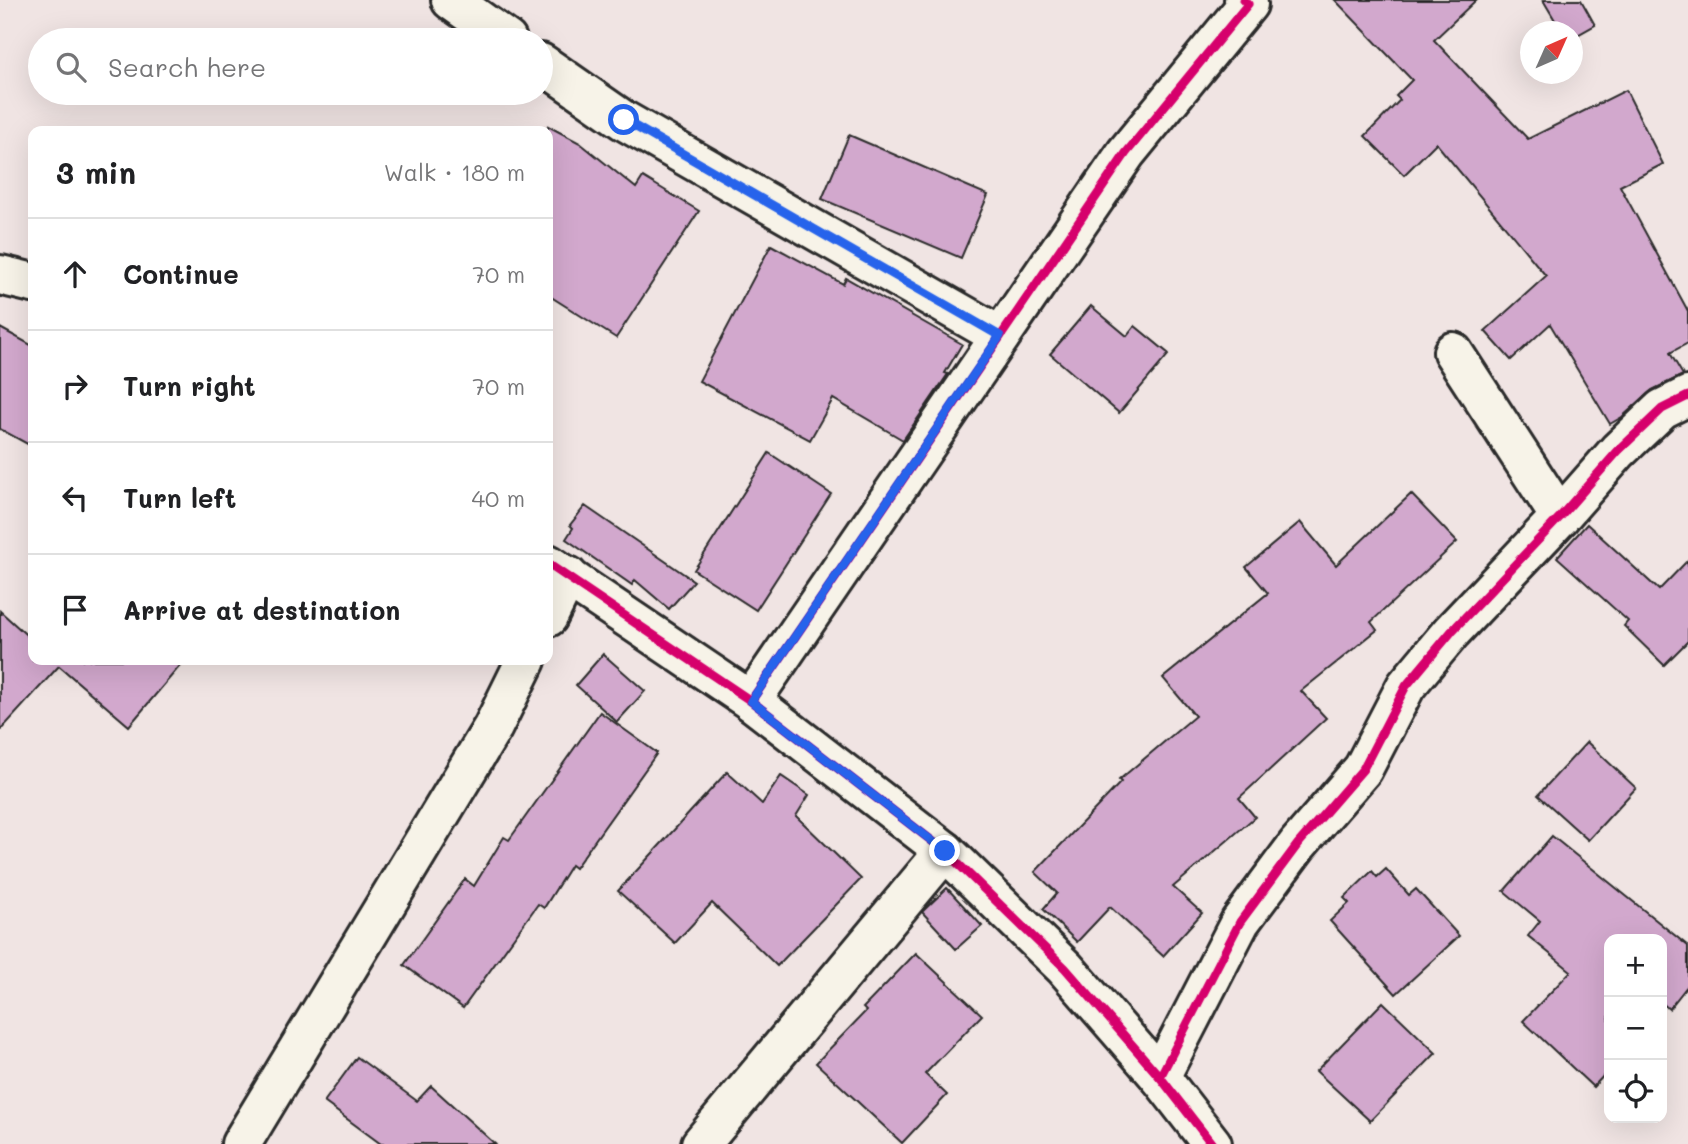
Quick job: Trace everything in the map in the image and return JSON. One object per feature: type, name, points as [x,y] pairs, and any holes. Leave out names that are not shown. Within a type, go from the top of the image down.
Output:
[{"type":"street","points":[[451,0],[490,28]]},
{"type":"street","points":[[751,701],[1126,153],[1248,4],[1244,0]]},
{"type":"street","points":[[553,71],[624,120],[1000,336]]},
{"type":"street","points":[[0,275],[28,282]]},
{"type":"street","points":[[1453,352],[1560,517]]},
{"type":"street","points":[[1160,1077],[1240,922],[1298,844],[1363,769],[1406,686],[1452,631],[1560,517],[1618,451],[1661,409],[1688,396]]},
{"type":"street","points":[[553,594],[558,570],[751,701],[945,851],[1065,968],[1160,1077],[1212,1144]]},
{"type":"street","points":[[241,1144],[493,727],[524,665]]},
{"type":"street","points":[[701,1144],[945,851]]},
{"type":"building","points":[[1335,0],[1476,0],[1434,40],[1528,139],[1626,90],[1663,164],[1620,186],[1688,311],[1688,343],[1670,353],[1683,375],[1652,390],[1622,417],[1610,424],[1550,324],[1511,360],[1485,331],[1546,276],[1436,143],[1404,175],[1365,136],[1400,100],[1396,96],[1412,80]]},
{"type":"building","points":[[1543,0],[1581,0],[1595,25],[1583,32],[1583,21],[1555,21]]},
{"type":"building","points":[[553,129],[580,143],[636,188],[643,177],[699,211],[616,338],[553,298]]},
{"type":"building","points":[[849,135],[988,195],[961,258],[822,199]]},
{"type":"building","points":[[771,245],[843,284],[846,278],[962,344],[945,373],[948,374],[903,440],[833,399],[810,440],[699,381]]},
{"type":"building","points":[[1091,306],[1127,336],[1135,326],[1169,354],[1119,413],[1050,354]]},
{"type":"building","points":[[0,328],[28,343],[28,444],[0,429]]},
{"type":"building","points":[[769,453],[831,494],[756,610],[694,570]]},
{"type":"building","points":[[1411,494],[1457,542],[1371,622],[1377,630],[1301,691],[1326,718],[1239,798],[1255,817],[1173,887],[1202,913],[1163,956],[1110,907],[1077,942],[1043,909],[1057,893],[1035,872],[1121,782],[1119,780],[1195,716],[1163,678],[1268,593],[1246,567],[1300,522],[1336,565]]},
{"type":"building","points":[[585,506],[694,581],[669,609],[635,580],[632,585],[566,539],[573,528],[570,525]]},
{"type":"building","points":[[1587,524],[1659,590],[1688,560],[1688,641],[1664,665],[1624,626],[1628,621],[1557,557]]},
{"type":"building","points":[[0,611],[28,636],[28,665],[181,665],[129,726],[59,666],[0,731]]},
{"type":"building","points":[[603,654],[645,691],[617,722],[576,685]]},
{"type":"building","points":[[600,712],[657,753],[575,868],[571,865],[544,908],[538,904],[463,1008],[404,965],[465,879],[474,886],[504,837],[509,840]]},
{"type":"building","points":[[1587,742],[1636,788],[1588,840],[1538,795]]},
{"type":"building","points":[[727,772],[762,804],[781,776],[809,795],[796,816],[861,879],[777,966],[712,903],[675,943],[618,891]]},
{"type":"building","points":[[1552,836],[1688,946],[1688,985],[1669,1009],[1667,934],[1604,934],[1604,1075],[1593,1087],[1523,1021],[1571,971],[1528,936],[1540,921],[1504,891]]},
{"type":"building","points":[[1386,869],[1409,895],[1416,889],[1459,936],[1396,994],[1330,921],[1349,903],[1344,898],[1372,871],[1377,877]]},
{"type":"building","points":[[947,888],[982,926],[956,949],[922,912]]},
{"type":"building","points":[[916,953],[982,1015],[925,1074],[947,1095],[902,1143],[816,1063],[866,1011],[863,1008]]},
{"type":"building","points":[[1383,1002],[1436,1053],[1370,1121],[1316,1071]]},
{"type":"building","points":[[357,1057],[417,1101],[431,1086],[495,1144],[381,1144],[324,1102]]},
{"type":"cycle path","points":[[751,701],[1126,153],[1248,4],[1244,0]]},
{"type":"cycle path","points":[[1160,1077],[1240,922],[1298,844],[1363,769],[1406,686],[1452,631],[1560,517],[1618,451],[1662,409],[1688,396]]},
{"type":"cycle path","points":[[553,567],[751,701],[945,851],[1065,968],[1160,1077],[1212,1144]]},
{"type":"route","points":[[624,120],[1000,336],[751,701],[945,851]]}]
